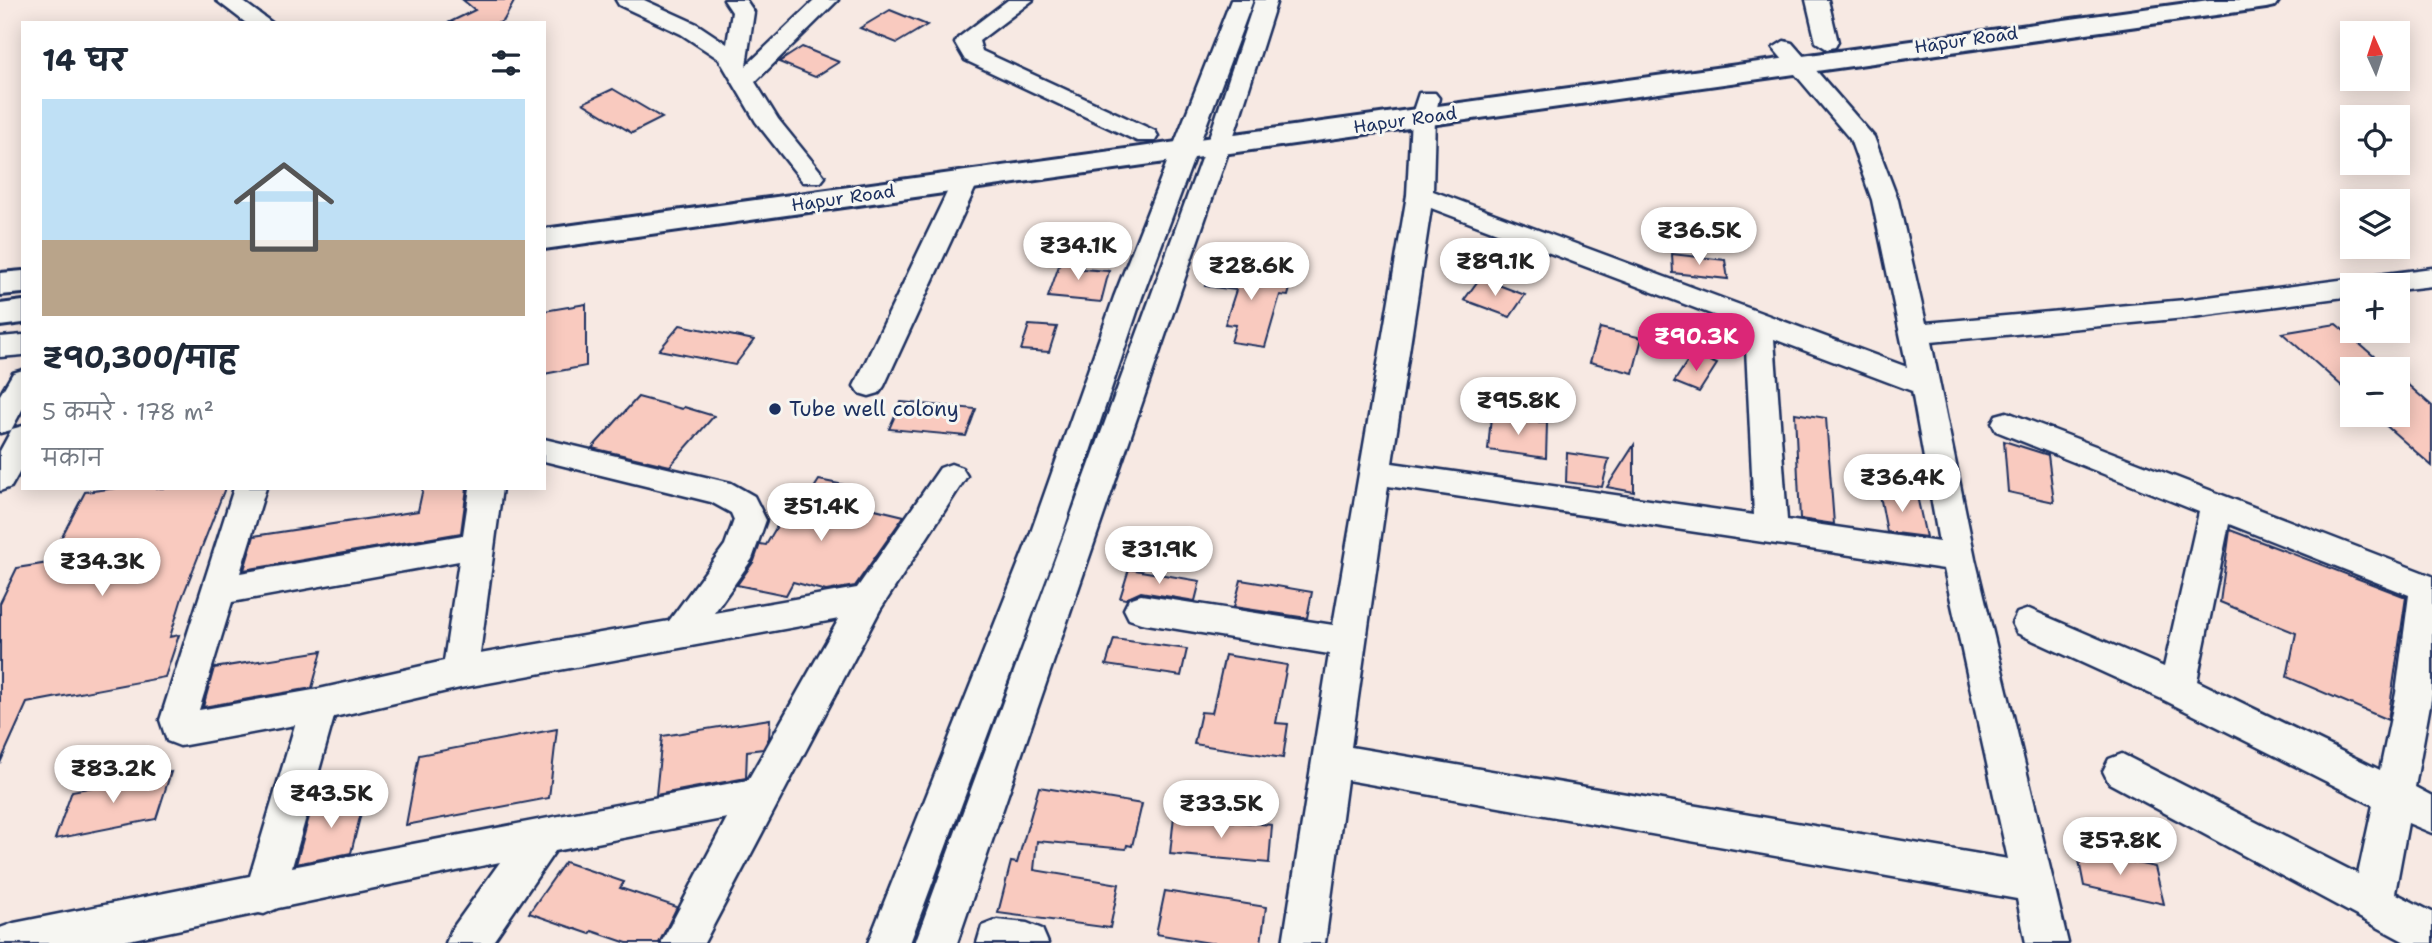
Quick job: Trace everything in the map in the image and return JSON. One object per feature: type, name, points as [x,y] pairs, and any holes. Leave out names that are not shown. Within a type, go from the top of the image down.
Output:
[{"type":"main road","name":"Hapur Road","points":[[1789,56],[1827,42],[2123,0]]},
{"type":"main road","name":"Hapur Road","points":[[546,239],[965,182],[1203,139],[1789,56],[2266,0]]},
{"type":"main road","name":"Hapur Road","points":[[546,215],[813,177],[1146,136],[1203,139]]},
{"type":"main road","points":[[0,284],[21,282]]},
{"type":"main road","points":[[0,315],[21,312]]},
{"type":"street","points":[[227,0],[258,21]]},
{"type":"street","points":[[627,0],[689,29],[728,54],[768,122],[813,177]]},
{"type":"street","points":[[735,0],[743,12],[739,72]]},
{"type":"street","points":[[739,72],[827,0]]},
{"type":"street","points":[[1022,0],[971,36],[966,43],[973,55],[1146,136]]},
{"type":"street","points":[[936,943],[1203,139],[1242,0]]},
{"type":"street","points":[[889,943],[1046,535],[1203,139],[1266,0]]},
{"type":"street","points":[[1817,0],[1827,42]]},
{"type":"street","points":[[1789,56],[1848,119],[1870,153],[1885,200],[1926,385],[1958,558],[2046,943]]},
{"type":"street","points":[[1304,943],[1348,642],[1420,195],[1425,108]]},
{"type":"street","points":[[869,386],[965,182]]},
{"type":"street","points":[[1420,195],[1926,385]]},
{"type":"street","points":[[2410,280],[2432,277]]},
{"type":"street","points":[[1915,334],[2185,309],[2340,289]]},
{"type":"street","points":[[1759,324],[1771,531]]},
{"type":"street","points":[[0,347],[21,345]]},
{"type":"street","points":[[0,422],[21,384]]},
{"type":"street","points":[[2007,424],[2429,589],[2423,697],[2391,796],[2373,902]]},
{"type":"street","points":[[0,479],[21,441]]},
{"type":"street","points":[[546,450],[720,492],[743,505],[750,520],[740,550],[679,635]]},
{"type":"street","points":[[1375,472],[1958,558]]},
{"type":"street","points":[[682,943],[868,600],[951,476]]},
{"type":"street","points":[[249,490],[178,720],[180,730],[319,705],[460,673],[868,600]]},
{"type":"street","points":[[460,673],[486,490]]},
{"type":"street","points":[[2177,689],[2217,505]]},
{"type":"street","points":[[217,591],[478,545]]},
{"type":"street","points":[[1141,609],[1348,642]]},
{"type":"street","points":[[2029,623],[2177,689],[2432,814]]},
{"type":"street","points":[[264,894],[319,705]]},
{"type":"street","points":[[1330,760],[2033,883]]},
{"type":"street","points":[[2122,771],[2432,934]]},
{"type":"street","points":[[14,943],[89,935],[264,894],[542,835],[760,795]]},
{"type":"street","points":[[467,943],[542,835]]},
{"type":"building","points":[[463,0],[515,0],[502,21],[452,21],[475,10]]},
{"type":"building","points":[[890,10],[927,25],[897,43],[860,28]]},
{"type":"building","points":[[802,47],[839,62],[815,77],[779,62]]},
{"type":"building","points":[[613,89],[662,118],[632,133],[583,103]]},
{"type":"building","points":[[1672,254],[1725,260],[1728,279],[1673,273]]},
{"type":"building","points":[[1062,257],[1085,259],[1082,269],[1109,271],[1101,302],[1048,297]]},
{"type":"building","points":[[1210,267],[1293,277],[1288,296],[1280,295],[1265,347],[1231,342],[1236,325],[1225,324],[1236,290],[1205,286]]},
{"type":"building","points":[[1480,278],[1525,295],[1510,317],[1464,300]]},
{"type":"building","points":[[586,304],[586,366],[546,374],[546,311]]},
{"type":"building","points":[[2336,324],[2340,327],[2340,343],[2358,343],[2375,357],[2340,357],[2340,384],[2282,333]]},
{"type":"building","points":[[680,325],[754,340],[735,365],[659,350]]},
{"type":"building","points":[[1029,325],[1057,327],[1049,352],[1021,350]]},
{"type":"building","points":[[1600,328],[1642,338],[1633,373],[1590,362]]},
{"type":"building","points":[[1692,354],[1717,364],[1699,392],[1674,382]]},
{"type":"building","points":[[2410,387],[2432,406],[2432,466],[2388,427],[2410,427]]},
{"type":"building","points":[[638,397],[714,416],[670,466],[592,448]]},
{"type":"building","points":[[901,402],[976,409],[966,436],[889,429]]},
{"type":"building","points":[[1795,413],[1826,418],[1834,524],[1800,519]]},
{"type":"building","points":[[1491,416],[1547,423],[1546,458],[1488,450]]},
{"type":"building","points":[[2004,441],[2048,455],[2054,502],[2008,492]]},
{"type":"building","points":[[1634,445],[1634,492],[1607,487]]},
{"type":"building","points":[[1567,453],[1609,459],[1602,487],[1566,482]]},
{"type":"building","points":[[819,480],[859,488],[850,503],[904,516],[855,586],[826,591],[793,582],[786,595],[737,585],[754,561],[760,544],[766,545],[794,497],[807,499]]},
{"type":"building","points":[[224,490],[182,598],[170,637],[179,635],[165,677],[27,703],[0,763],[0,603],[17,568],[48,563],[85,492]]},
{"type":"building","points":[[423,490],[467,490],[461,533],[244,570],[254,536],[418,511]]},
{"type":"building","points":[[1879,490],[1917,496],[1926,537],[1887,532]]},
{"type":"building","points":[[2230,530],[2406,597],[2388,720],[2287,677],[2296,633],[2220,602]]},
{"type":"building","points":[[1129,569],[1200,581],[1195,601],[1141,592],[1126,599],[1120,598]]},
{"type":"building","points":[[1241,580],[1312,592],[1307,618],[1234,607]]},
{"type":"building","points":[[1114,639],[1187,649],[1181,676],[1106,665]]},
{"type":"building","points":[[322,651],[312,688],[203,707],[214,668]]},
{"type":"building","points":[[1225,655],[1287,665],[1276,723],[1288,724],[1283,758],[1194,744],[1201,712],[1212,713]]},
{"type":"building","points":[[770,719],[769,738],[763,749],[747,751],[746,778],[656,795],[662,736]]},
{"type":"building","points":[[557,729],[549,798],[406,825],[419,755]]},
{"type":"building","points":[[171,772],[156,819],[55,839],[72,791]]},
{"type":"building","points":[[1039,787],[1142,804],[1132,846],[1127,845],[1126,849],[1037,841],[1034,870],[1119,884],[1110,928],[998,913],[1011,862],[1017,863]]},
{"type":"building","points":[[365,797],[351,853],[296,864],[312,806]]},
{"type":"building","points":[[1174,816],[1272,825],[1269,863],[1170,854]]},
{"type":"building","points":[[2077,850],[2155,867],[2164,904],[2084,886]]},
{"type":"building","points":[[565,862],[624,882],[620,888],[677,907],[659,943],[627,943],[592,931],[590,934],[529,913]]},
{"type":"building","points":[[1165,891],[1266,907],[1261,943],[1210,943],[1156,934]]},
{"type":"place","name":"Tube well colony","points":[[775,409]]}]
